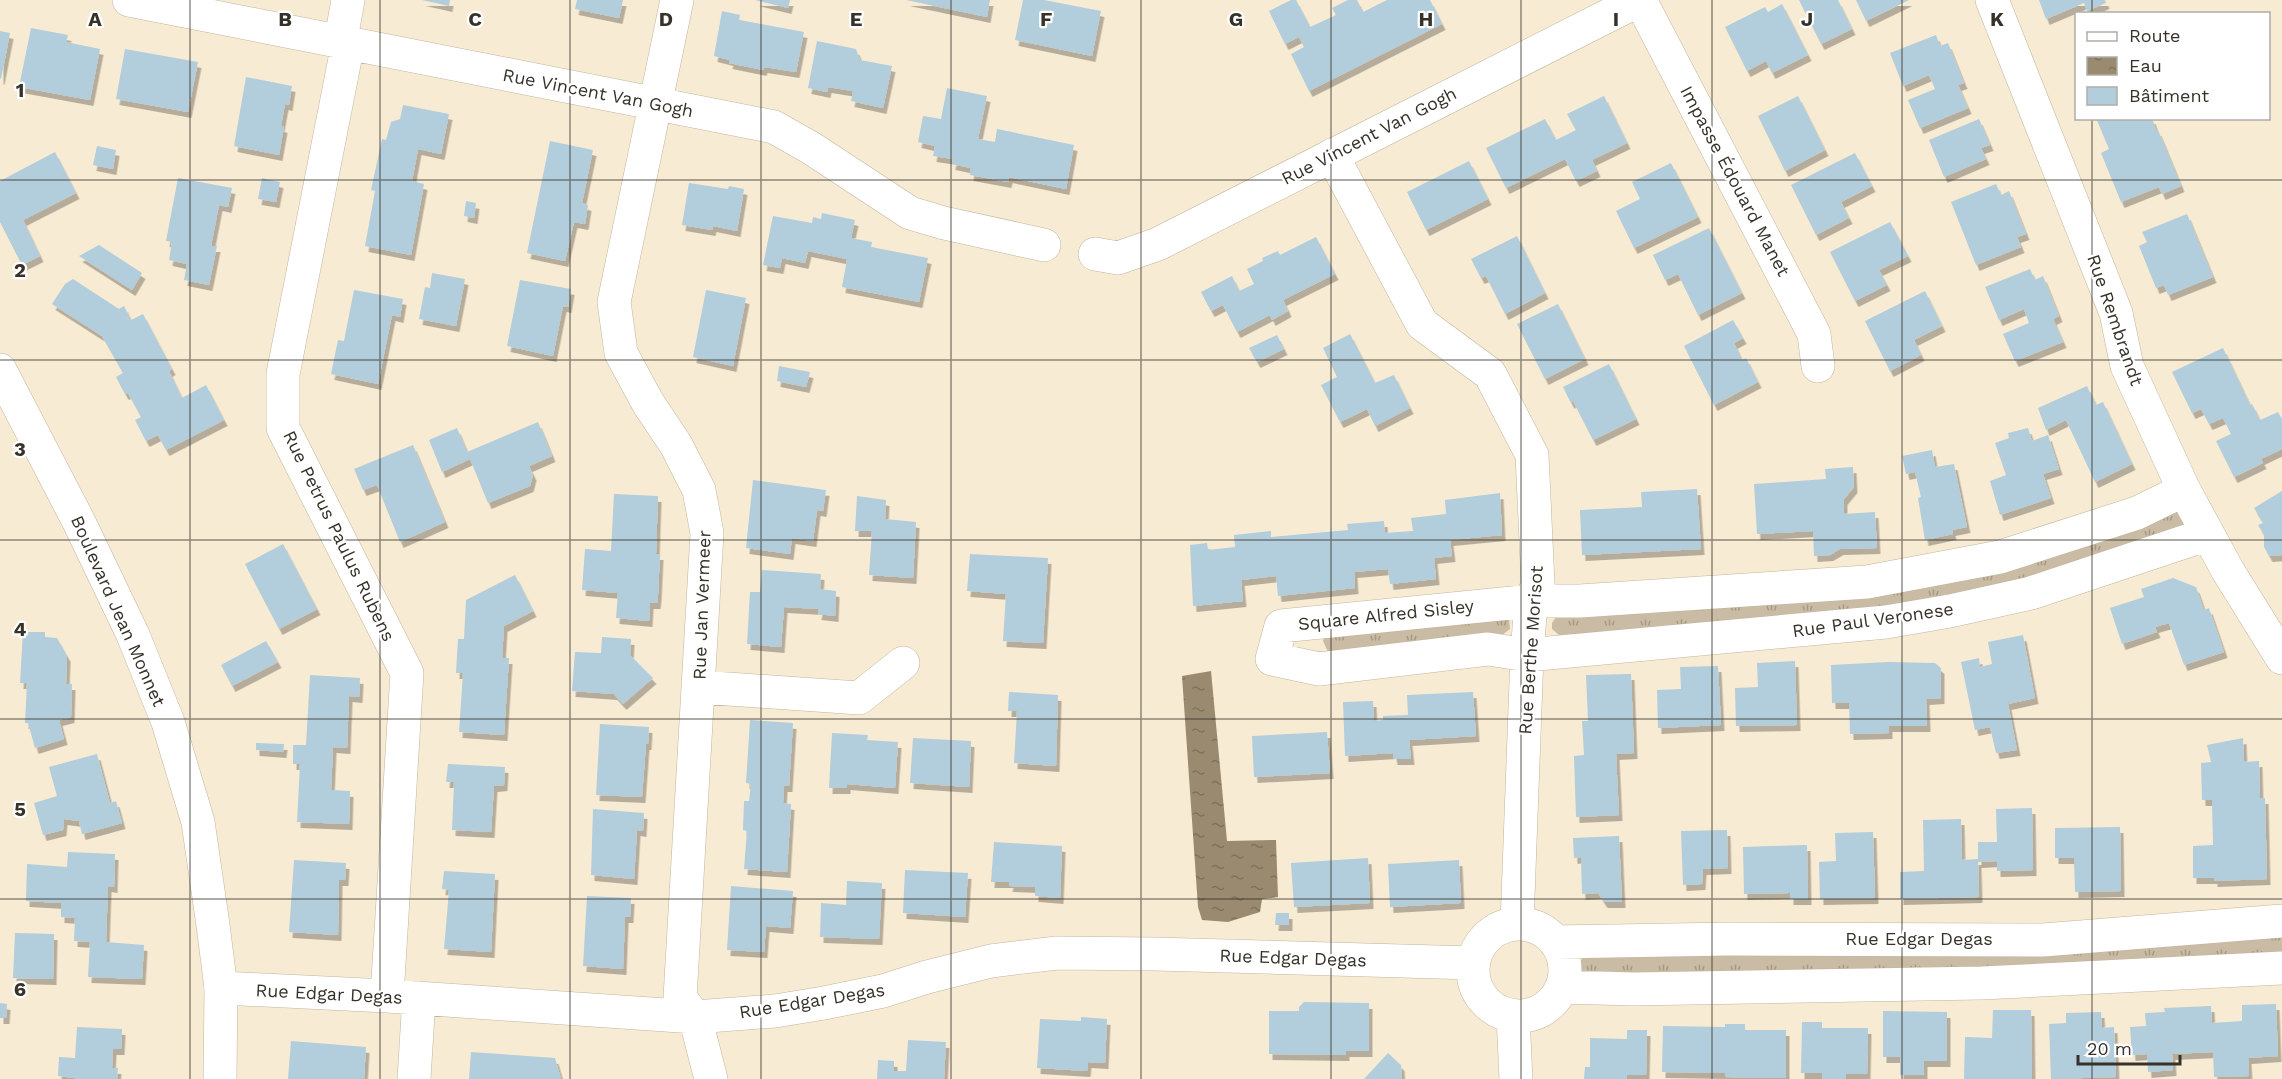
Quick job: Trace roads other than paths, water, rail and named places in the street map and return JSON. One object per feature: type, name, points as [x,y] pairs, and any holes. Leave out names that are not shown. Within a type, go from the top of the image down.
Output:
[{"type":"street","name":"Rue Vincent Van Gogh","points":[[129,0],[774,127],[811,148],[910,213],[944,223],[1044,245]]},
{"type":"street","name":"Rue Petrus Paulus Rubens","points":[[348,0],[343,28],[345,59],[283,374],[284,428],[407,673],[403,997],[414,1079]]},
{"type":"street","name":"Rue Jan Vermeer","points":[[677,0],[614,302],[621,353],[648,403],[676,445],[699,490],[707,533],[680,998],[696,1017],[711,1079]]},
{"type":"street","name":"Rue Vincent Van Gogh","points":[[1095,254],[1118,258],[1158,244],[1639,0]]},
{"type":"street","name":"Impasse Édouard Manet","points":[[1639,0],[1814,334],[1818,366]]},
{"type":"street","name":"Rue Rembrandt","points":[[1992,0],[2116,313],[2127,366],[2184,490],[2228,571],[2282,658]]},
{"type":"street","name":"Rue Berthe Morisot","points":[[1332,155],[1422,324],[1490,374],[1532,455],[1538,584],[1531,600],[1527,655],[1517,924]]},
{"type":"street","name":"Boulevard Jean Monnet","points":[[0,370],[104,573],[133,635],[168,722],[198,822],[221,988],[220,1079]]},
{"type":"street","points":[[1531,600],[1580,601],[1866,582],[2000,557],[2137,513],[2184,490]]},
{"type":"street","name":"Rue Paul Veronese","points":[[1527,655],[1853,625],[1950,611],[2031,592],[2208,534]]},
{"type":"street","name":"Square Alfred Sisley","points":[[1527,655],[1488,649],[1319,669],[1272,659],[1281,626],[1531,600]]},
{"type":"street","points":[[699,687],[859,698],[903,663]]},
{"type":"street","name":"Rue Edgar Degas","points":[[1555,942],[1728,939],[2043,940],[2282,921]]},
{"type":"street","points":[[1517,924],[1529,925],[1544,931],[1555,942],[1563,956],[1565,972],[1562,987],[1554,1001],[1541,1011],[1527,1016],[1513,1016],[1498,1012],[1486,1004],[1473,978],[1473,963],[1477,950],[1486,938],[1498,929],[1517,924]]},
{"type":"street","name":"Rue Edgar Degas","points":[[221,988],[403,997],[696,1017],[775,1011],[824,1003],[883,991],[991,961],[1057,953],[1473,963]]},
{"type":"street","points":[[1562,987],[1634,989],[1982,983],[2282,968]]},
{"type":"street","points":[[1513,1016],[1516,1079]]},
{"type":"water","points":[[1211,671],[1227,841],[1276,840],[1278,897],[1262,899],[1260,912],[1228,922],[1202,920],[1198,907],[1182,676]]}]
